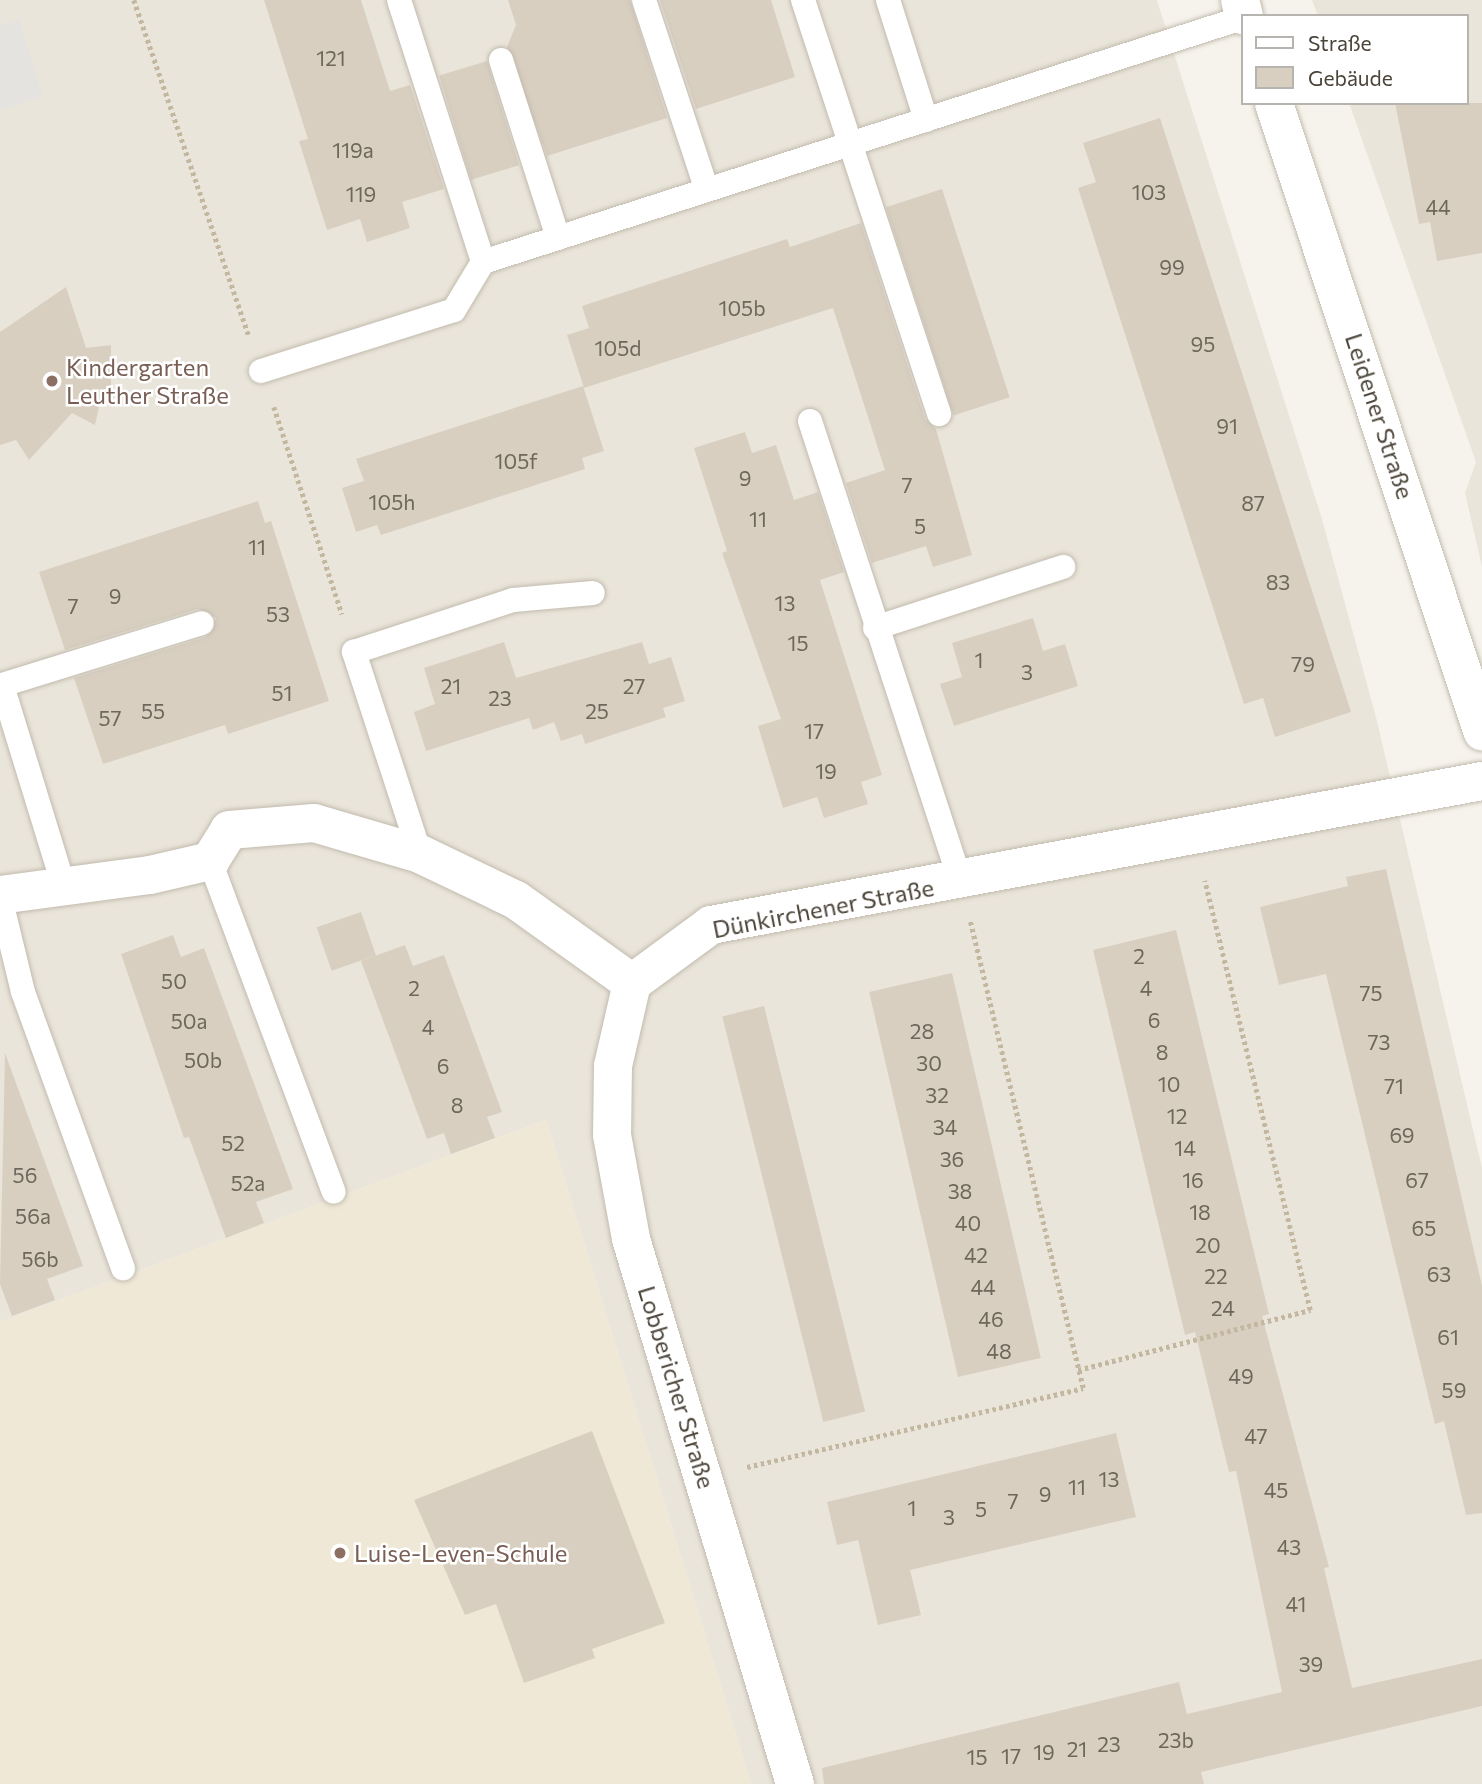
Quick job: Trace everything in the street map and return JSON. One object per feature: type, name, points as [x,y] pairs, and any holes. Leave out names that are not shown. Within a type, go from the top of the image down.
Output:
[{"type":"street","name":"Leidener Straße","points":[[1275,105],[1482,731]]},
{"type":"street","name":"Dünkirchener Straße","points":[[632,983],[711,925],[960,881],[1482,781]]},
{"type":"street","points":[[0,896],[210,861],[229,830],[268,823],[314,823],[420,854],[516,900],[632,983]]},
{"type":"street","name":"Lobbericher Straße","points":[[632,983],[613,1066],[612,1135],[631,1240],[705,1477],[795,1784]]},
{"type":"lane","points":[[399,0],[483,262]]},
{"type":"lane","points":[[643,0],[707,190]]},
{"type":"lane","points":[[803,0],[939,414]]},
{"type":"lane","points":[[888,0],[926,120]]},
{"type":"lane","points":[[261,371],[454,310],[483,262],[1240,18]]},
{"type":"lane","points":[[501,60],[558,238]]},
{"type":"lane","points":[[810,421],[960,881]]},
{"type":"lane","points":[[876,628],[1063,567]]},
{"type":"lane","points":[[420,854],[354,652],[513,600],[593,593]]},
{"type":"lane","points":[[64,887],[2,685],[202,623]]},
{"type":"lane","points":[[210,861],[334,1192]]},
{"type":"lane","points":[[0,896],[23,992],[123,1268]]},
{"type":"path","points":[[134,0],[354,652]]},
{"type":"path","points":[[1078,1370],[1310,1310],[1193,836]]},
{"type":"path","points":[[705,1477],[1083,1388],[960,881]]},
{"type":"shaded area","points":[[0,0],[1157,0],[1322,519],[1376,717],[1482,1168],[1482,1784],[751,1784],[546,1120],[0,1322]]},
{"type":"shaded area","points":[[1312,0],[1482,0],[1482,567],[1465,493],[1476,462],[1350,105],[1468,105],[1468,14],[1317,14]]},
{"type":"shaded area","points":[[19,20],[43,97],[0,110],[0,26]]},
{"type":"shaded area","name":"Luise-Leven-Schule","points":[[546,1120],[751,1784],[0,1784],[0,1322]]},
{"type":"building","points":[[264,0],[361,0],[390,91],[410,85],[444,189],[402,202],[410,228],[367,242],[360,219],[327,230],[299,141],[308,139]]},
{"type":"building","points":[[508,0],[630,0],[667,118],[547,156],[507,47],[516,25]]},
{"type":"building","points":[[660,0],[771,0],[795,77],[696,109]]},
{"type":"building","points":[[487,61],[519,165],[471,180],[439,76]]},
{"type":"building","points":[[1482,103],[1482,253],[1437,261],[1430,222],[1419,224],[1395,105]]},
{"type":"building","points":[[1160,118],[1351,712],[1275,737],[1263,698],[1244,704],[1078,188],[1096,182],[1083,143]]},
{"type":"building","points":[[942,189],[1010,397],[954,416],[886,207]]},
{"type":"building","points":[[861,223],[925,419],[936,429],[972,555],[933,567],[926,546],[872,563],[846,483],[885,470],[833,308],[584,388],[567,335],[589,328],[582,306],[787,239],[790,247]]},
{"type":"building","name":"Kindergarten Leuther Straße","points":[[66,287],[86,348],[111,345],[111,404],[100,402],[95,425],[72,413],[29,460],[16,440],[0,445],[0,332]]},
{"type":"building","points":[[583,386],[604,451],[582,458],[585,469],[381,535],[377,525],[356,532],[342,488],[364,481],[356,459]]},
{"type":"building","points":[[745,432],[752,453],[776,445],[794,500],[818,492],[844,572],[820,580],[882,775],[861,782],[868,804],[824,818],[817,797],[783,808],[758,726],[781,719],[722,553],[727,551],[694,448]]},
{"type":"building","points":[[258,501],[265,523],[271,521],[329,701],[228,734],[225,725],[103,764],[74,678],[206,637],[216,618],[198,609],[65,650],[39,572]]},
{"type":"building","points":[[1033,618],[1043,651],[1065,644],[1078,686],[954,726],[940,684],[962,677],[952,643]]},
{"type":"building","points":[[504,642],[516,678],[642,642],[649,664],[671,657],[685,701],[663,708],[666,717],[585,744],[582,734],[561,741],[554,722],[533,730],[529,718],[426,751],[414,712],[435,704],[424,668]]},
{"type":"building","points":[[1386,869],[1482,1286],[1482,1513],[1466,1515],[1444,1421],[1435,1424],[1326,974],[1279,985],[1260,907],[1348,886],[1346,877]]},
{"type":"building","points":[[361,912],[376,955],[332,971],[317,927]]},
{"type":"building","points":[[1176,930],[1269,1314],[1262,1316],[1329,1567],[1324,1568],[1352,1688],[1482,1659],[1482,1706],[1201,1772],[1204,1784],[824,1784],[822,1768],[1179,1682],[1187,1714],[1282,1692],[1236,1471],[1229,1472],[1195,1332],[1185,1335],[1093,950]]},
{"type":"building","points":[[173,935],[181,957],[204,948],[293,1189],[256,1202],[264,1223],[226,1238],[189,1137],[184,1138],[121,954]]},
{"type":"building","points":[[405,945],[413,966],[444,955],[502,1112],[487,1117],[495,1138],[451,1154],[444,1133],[427,1139],[361,961]]},
{"type":"building","points":[[952,973],[1041,1358],[958,1377],[869,992]]},
{"type":"building","points":[[764,1006],[865,1412],[823,1422],[722,1016]]},
{"type":"building","points":[[5,1053],[83,1266],[47,1279],[55,1300],[12,1316],[0,1284]]},
{"type":"building","points":[[592,1431],[665,1623],[592,1649],[595,1658],[524,1683],[496,1604],[465,1615],[414,1500]]},
{"type":"building","points":[[1116,1433],[1136,1517],[910,1570],[921,1615],[878,1625],[858,1540],[837,1545],[827,1502]]},
{"type":"place","name":"Kindergarten Leuther Straße","points":[[52,381]]},
{"type":"place","name":"Luise-Leven-Schule","points":[[340,1553]]}]
